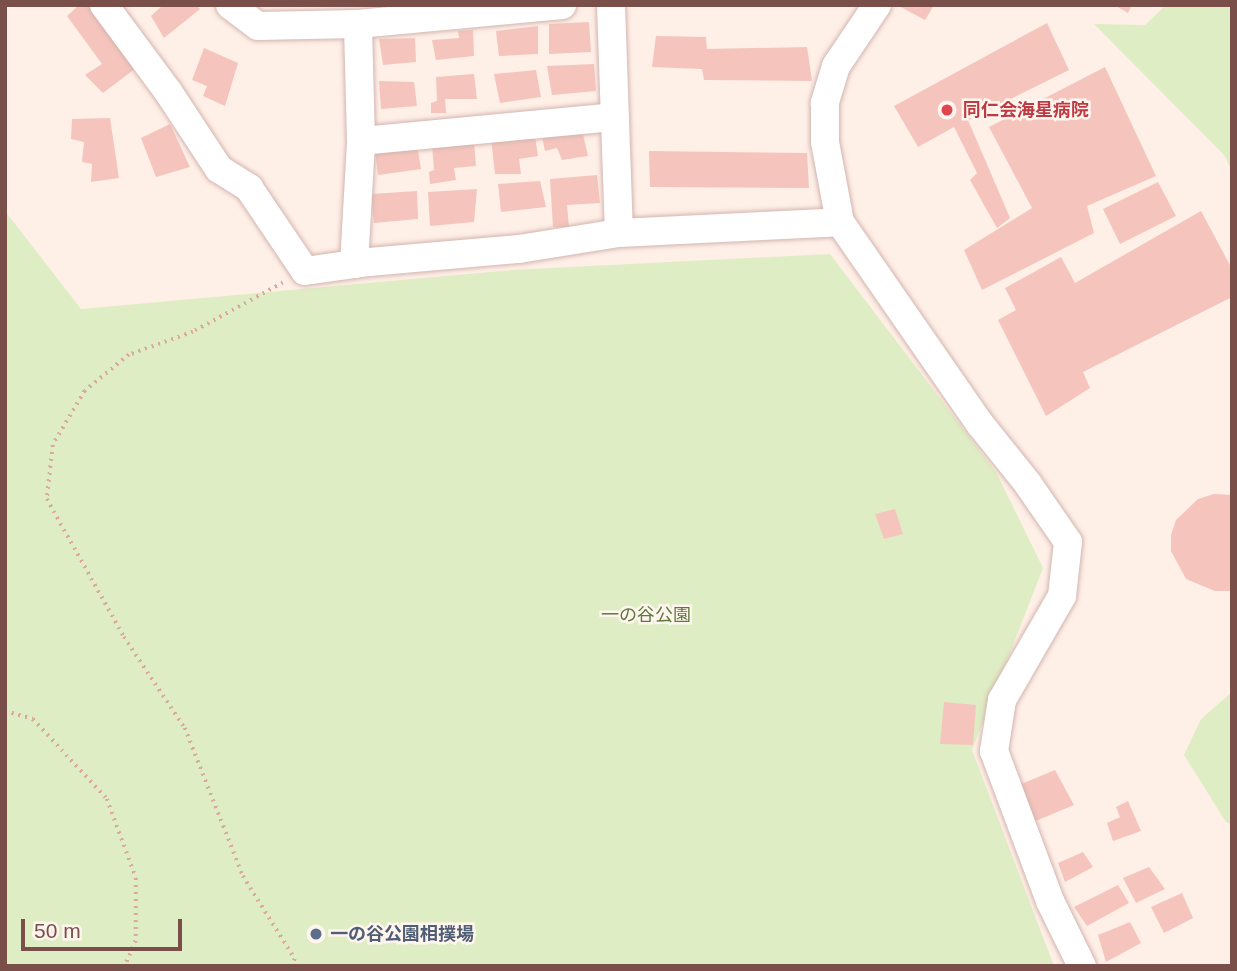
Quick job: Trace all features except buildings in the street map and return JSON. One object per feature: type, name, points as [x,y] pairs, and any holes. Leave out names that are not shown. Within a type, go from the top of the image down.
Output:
[{"type":"street","points":[[104,5],[169,93],[219,169],[249,188],[305,271],[519,249],[619,233],[840,222]]},
{"type":"street","points":[[230,5],[258,26],[307,15],[358,24],[562,5]]},
{"type":"street","points":[[611,5],[619,233]]},
{"type":"street","points":[[877,5],[836,66],[825,103],[825,142],[840,222],[980,424],[1028,484],[1068,542],[1062,596],[1002,700],[994,751],[1050,901],[1082,966]]},
{"type":"street","points":[[354,264],[361,141],[358,24]]},
{"type":"street","points":[[361,141],[615,117]]},
{"type":"path","points":[[292,966],[295,959],[243,876],[185,728],[124,637],[47,499],[53,445],[85,391],[129,355],[193,332],[305,271]]},
{"type":"path","points":[[5,711],[33,719],[107,799],[136,878],[136,941],[125,966]]},
{"type":"green space","points":[[1166,5],[1232,5],[1232,172],[1225,156],[1094,24],[1145,25]]},
{"type":"green space","name":"一の谷公園","points":[[5,211],[81,309],[512,270],[830,254],[996,472],[1043,568],[972,750],[1054,966],[5,966]]},
{"type":"green space","points":[[1232,692],[1232,825],[1226,822],[1184,755],[1201,719]]},
{"type":"place","name":"同仁会海星病院","points":[[947,110]]},
{"type":"place","name":"一の谷公園相撲場","points":[[316,934]]}]
